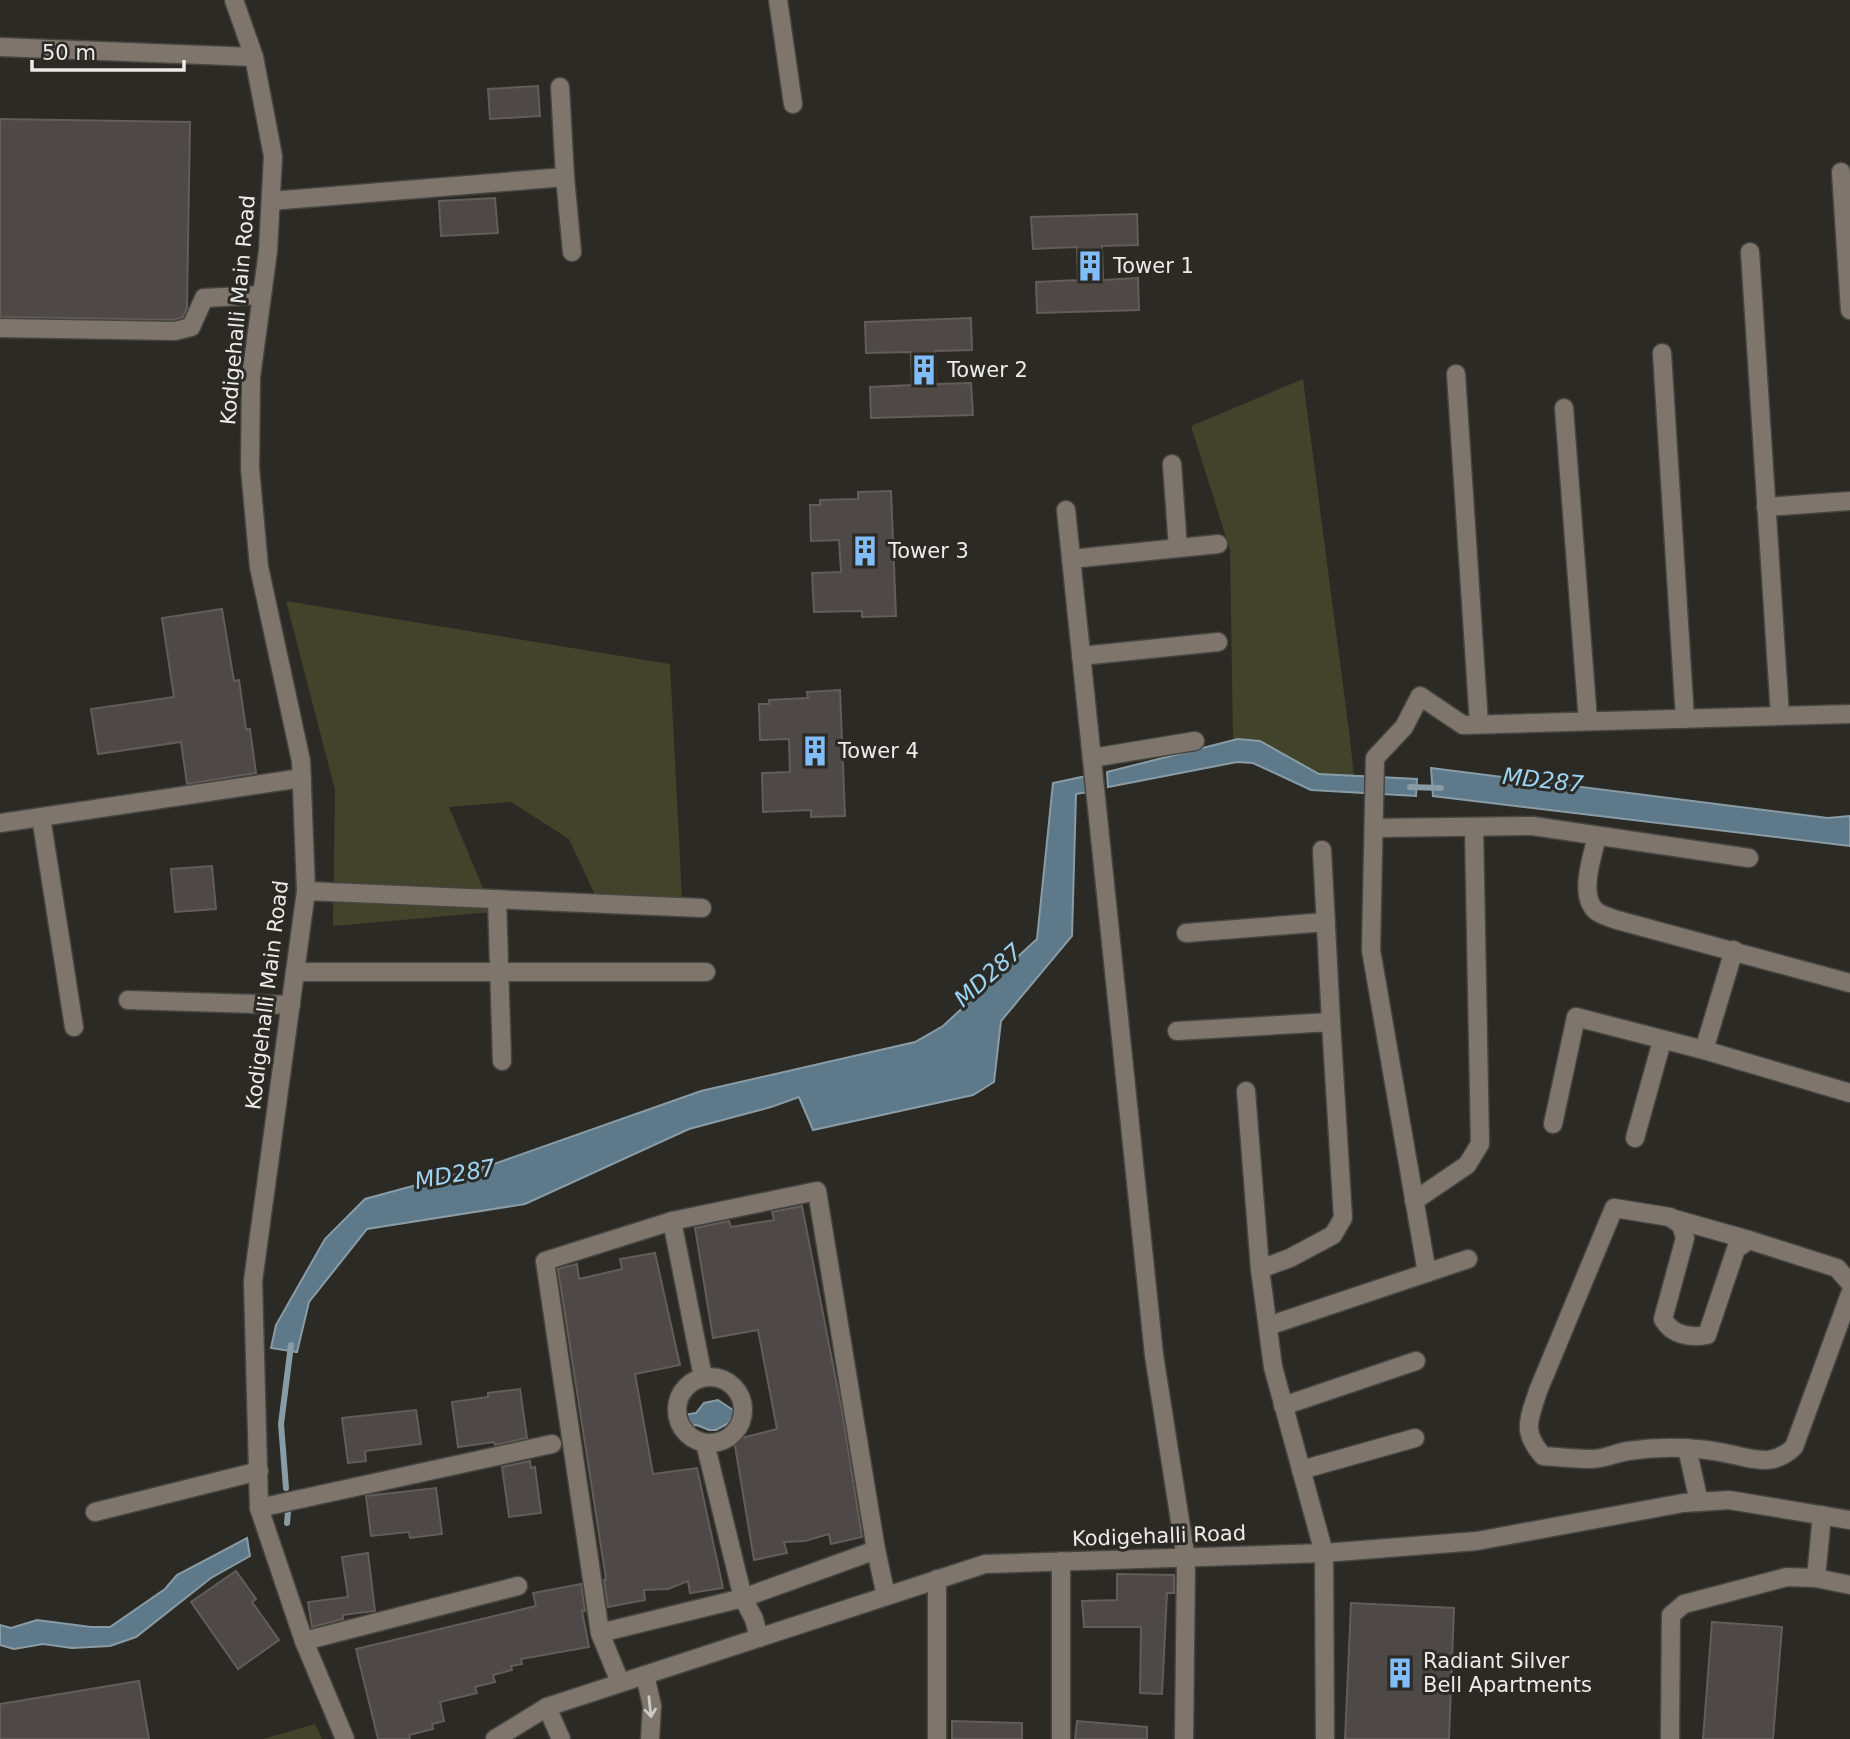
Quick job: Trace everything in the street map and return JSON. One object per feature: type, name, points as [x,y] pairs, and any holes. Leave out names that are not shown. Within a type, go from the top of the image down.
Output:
[{"type":"street","name":"Kodigehalli Main Road","points":[[234,0],[254,57],[273,156],[262,295],[251,377],[250,468],[258,567],[301,761],[306,891],[253,1281],[259,1508],[304,1641],[345,1739]]},
{"type":"street","points":[[778,0],[793,104]]},
{"type":"street","points":[[0,47],[254,57]]},
{"type":"street","points":[[560,88],[572,252]]},
{"type":"street","points":[[1841,172],[1850,310]]},
{"type":"street","points":[[271,201],[565,177]]},
{"type":"street","points":[[1750,251],[1780,716]]},
{"type":"street","points":[[0,328],[175,331],[191,327],[204,298],[262,295]]},
{"type":"street","points":[[1662,353],[1685,719]]},
{"type":"street","points":[[1456,374],[1479,724]]},
{"type":"street","points":[[1564,408],[1588,721]]},
{"type":"street","points":[[1172,464],[1178,548]]},
{"type":"street","points":[[1766,508],[1850,501]]},
{"type":"street","points":[[1066,510],[1154,1355],[1186,1559],[1184,1739]]},
{"type":"street","points":[[1071,559],[1218,544]]},
{"type":"street","points":[[1081,656],[1218,642]]},
{"type":"street","points":[[1427,1273],[1371,950],[1375,758],[1405,727],[1420,696],[1463,725],[1850,714]]},
{"type":"street","points":[[1092,758],[1195,741]]},
{"type":"street","points":[[0,823],[302,778]]},
{"type":"street","points":[[41,817],[74,1027]]},
{"type":"street","points":[[1374,819],[1474,828],[1533,826],[1749,858]]},
{"type":"street","points":[[1414,1201],[1467,1165],[1480,1144],[1474,828]]},
{"type":"street","points":[[1597,836],[1587,881],[1591,903],[1597,912],[1617,920],[1850,983]]},
{"type":"street","points":[[1260,1269],[1290,1258],[1333,1236],[1343,1218],[1322,850]]},
{"type":"street","points":[[306,891],[702,908]]},
{"type":"street","points":[[497,899],[502,1061]]},
{"type":"street","points":[[1186,933],[1326,922]]},
{"type":"street","points":[[1704,1050],[1734,950]]},
{"type":"street","points":[[295,972],[706,972]]},
{"type":"street","points":[[128,1000],[291,1005]]},
{"type":"street","points":[[1553,1124],[1576,1017],[1704,1050],[1850,1093]]},
{"type":"street","points":[[1177,1031],[1331,1021]]},
{"type":"street","points":[[1635,1138],[1662,1041]]},
{"type":"street","points":[[1246,1091],[1260,1269],[1273,1367],[1324,1553],[1325,1739]]},
{"type":"street","points":[[620,1682],[600,1633],[545,1261],[672,1221],[817,1191],[876,1550],[886,1596]]},
{"type":"street","points":[[1850,1283],[1837,1268],[1749,1240],[1670,1217],[1614,1208],[1538,1391],[1529,1419],[1530,1441],[1543,1456],[1592,1459],[1609,1457],[1624,1451],[1687,1448],[1731,1454],[1761,1462],[1787,1454],[1794,1447],[1850,1294]]},
{"type":"street","points":[[1670,1217],[1681,1226],[1685,1238],[1663,1319],[1667,1327],[1690,1338],[1707,1335],[1736,1249],[1749,1240]]},
{"type":"street","points":[[672,1221],[703,1377]]},
{"type":"street","points":[[1268,1326],[1468,1259]]},
{"type":"street","points":[[1283,1405],[1416,1361]]},
{"type":"street","points":[[703,1377],[725,1380],[733,1386],[743,1404],[743,1414],[734,1433],[726,1439],[705,1443],[685,1432],[679,1422],[676,1411],[678,1399],[692,1381],[703,1377]]},
{"type":"street","points":[[1301,1470],[1415,1438]]},
{"type":"street","points":[[705,1443],[743,1598],[754,1619],[759,1637]]},
{"type":"street","points":[[259,1508],[552,1444]]},
{"type":"street","points":[[1687,1448],[1699,1502]]},
{"type":"street","points":[[94,1512],[259,1471]]},
{"type":"street","name":"Kodigehalli Road","points":[[495,1739],[547,1707],[985,1564],[1324,1553],[1477,1541],[1682,1503],[1729,1500],[1850,1520]]},
{"type":"street","points":[[1816,1578],[1822,1516]]},
{"type":"street","points":[[600,1633],[743,1598],[876,1550]]},
{"type":"street","points":[[1061,1561],[1061,1739]]},
{"type":"street","points":[[1670,1739],[1671,1615],[1684,1604],[1787,1577],[1816,1578],[1850,1586]]},
{"type":"street","points":[[937,1579],[937,1739]]},
{"type":"street","points":[[304,1641],[518,1586]]},
{"type":"street","points":[[645,1675],[652,1706],[650,1739]]},
{"type":"street","points":[[547,1707],[561,1739]]},
{"type":"green space","points":[[1303,379],[1354,776],[1320,775],[1268,745],[1245,739],[1233,740],[1230,550],[1191,426]]},
{"type":"green space","points":[[286,601],[670,664],[683,917],[595,895],[569,839],[511,802],[449,807],[493,912],[333,926],[335,790]]},
{"type":"green space","points":[[315,1724],[322,1739],[263,1739]]},
{"type":"water","points":[[1238,739],[1260,741],[1319,774],[1417,779],[1416,796],[1311,790],[1253,763],[1237,762],[1108,787],[1107,772]]},
{"type":"water","points":[[1431,768],[1828,818],[1850,816],[1850,846],[1433,796]]},
{"type":"water","points":[[1086,776],[1088,792],[1076,794],[1072,936],[1001,1021],[994,1082],[973,1095],[813,1130],[799,1097],[689,1129],[525,1204],[367,1229],[309,1302],[297,1352],[271,1348],[276,1325],[325,1239],[365,1199],[494,1164],[701,1091],[915,1042],[943,1026],[1037,939],[1053,783]]},
{"type":"water","points":[[718,1400],[733,1410],[734,1415],[729,1423],[716,1430],[697,1425],[684,1427],[683,1415],[696,1413],[704,1403]]},
{"type":"water","points":[[247,1538],[250,1556],[211,1578],[136,1637],[110,1646],[72,1648],[43,1644],[14,1649],[0,1645],[0,1625],[11,1628],[37,1620],[110,1627],[165,1589],[177,1575]]},
{"type":"building","points":[[538,86],[540,116],[490,119],[488,89]]},
{"type":"building","points":[[0,119],[190,122],[187,308],[183,317],[174,320],[0,317]]},
{"type":"building","points":[[495,198],[498,233],[441,236],[439,201]]},
{"type":"building","name":"Tower 1","points":[[1137,214],[1138,245],[1102,246],[1103,280],[1138,278],[1139,310],[1037,313],[1036,282],[1078,280],[1077,247],[1033,249],[1031,217]]},
{"type":"building","name":"Tower 2","points":[[971,318],[972,350],[935,351],[936,384],[971,383],[973,415],[871,418],[870,387],[912,385],[911,352],[866,353],[865,322]]},
{"type":"building","name":"Tower 3","points":[[891,491],[896,616],[862,617],[862,611],[814,612],[812,573],[841,572],[839,540],[811,541],[810,505],[820,505],[820,500],[858,499],[858,492]]},
{"type":"building","points":[[222,609],[234,681],[239,680],[246,729],[250,729],[256,773],[187,784],[181,742],[98,754],[91,709],[174,697],[162,618]]},
{"type":"building","name":"Tower 4","points":[[840,690],[845,816],[811,817],[811,810],[763,812],[762,773],[790,772],[789,739],[760,740],[759,704],[769,704],[769,700],[808,698],[807,692]]},
{"type":"building","points":[[212,866],[216,909],[175,912],[171,869]]},
{"type":"building","points":[[802,1206],[842,1411],[862,1537],[831,1544],[829,1534],[805,1541],[784,1542],[787,1553],[754,1560],[734,1440],[777,1429],[758,1330],[713,1338],[695,1228],[729,1221],[731,1227],[774,1220],[772,1212]]},
{"type":"building","points":[[655,1253],[680,1365],[635,1374],[653,1474],[697,1468],[723,1588],[690,1593],[688,1581],[668,1589],[644,1590],[645,1600],[608,1607],[606,1579],[558,1269],[577,1264],[579,1279],[622,1269],[620,1259]]},
{"type":"building","points":[[520,1389],[527,1438],[495,1445],[494,1442],[458,1447],[452,1402]]},
{"type":"building","points":[[416,1410],[421,1444],[365,1451],[366,1461],[348,1463],[342,1418]]},
{"type":"building","points":[[530,1461],[531,1468],[535,1467],[541,1513],[509,1517],[502,1467]]},
{"type":"building","points":[[436,1488],[442,1534],[410,1538],[409,1532],[371,1536],[366,1496]]},
{"type":"building","points":[[368,1553],[375,1611],[343,1615],[343,1619],[312,1627],[308,1602],[348,1597],[342,1557]]},
{"type":"building","points":[[236,1571],[256,1599],[252,1602],[279,1640],[238,1669],[191,1602]]},
{"type":"building","points":[[1117,1574],[1174,1575],[1174,1593],[1167,1593],[1162,1694],[1140,1693],[1141,1627],[1084,1627],[1082,1601],[1117,1600]]},
{"type":"building","points":[[581,1584],[585,1611],[582,1611],[589,1647],[521,1659],[522,1664],[511,1666],[512,1670],[493,1675],[495,1682],[475,1687],[477,1693],[440,1702],[444,1721],[432,1724],[433,1729],[409,1735],[410,1739],[378,1739],[356,1649],[536,1606],[533,1593]]},
{"type":"building","name":"Radiant Silver Bell Apartments","points":[[1351,1603],[1454,1608],[1449,1739],[1345,1739]]},
{"type":"building","points":[[1712,1622],[1782,1627],[1773,1739],[1703,1739]]},
{"type":"building","points":[[139,1681],[149,1739],[0,1739],[0,1704]]},
{"type":"building","points":[[952,1721],[1022,1723],[1022,1739],[952,1739]]},
{"type":"building","points":[[1077,1721],[1147,1727],[1147,1739],[1075,1739]]},
{"type":"waterway","name":"MD287","points":[[1410,787],[1441,788]]},
{"type":"waterway","name":"MD287","points":[[286,1488],[281,1424],[291,1345]]},
{"type":"waterway","points":[[287,1523],[288,1512]]},
{"type":"place","name":"Tower 1","points":[[1090,266]]},
{"type":"place","name":"Tower 2","points":[[924,370]]},
{"type":"place","name":"Tower 3","points":[[865,551]]},
{"type":"place","name":"Tower 4","points":[[815,751]]},
{"type":"place","name":"Radiant Silver Bell Apartments","points":[[1400,1673]]}]
